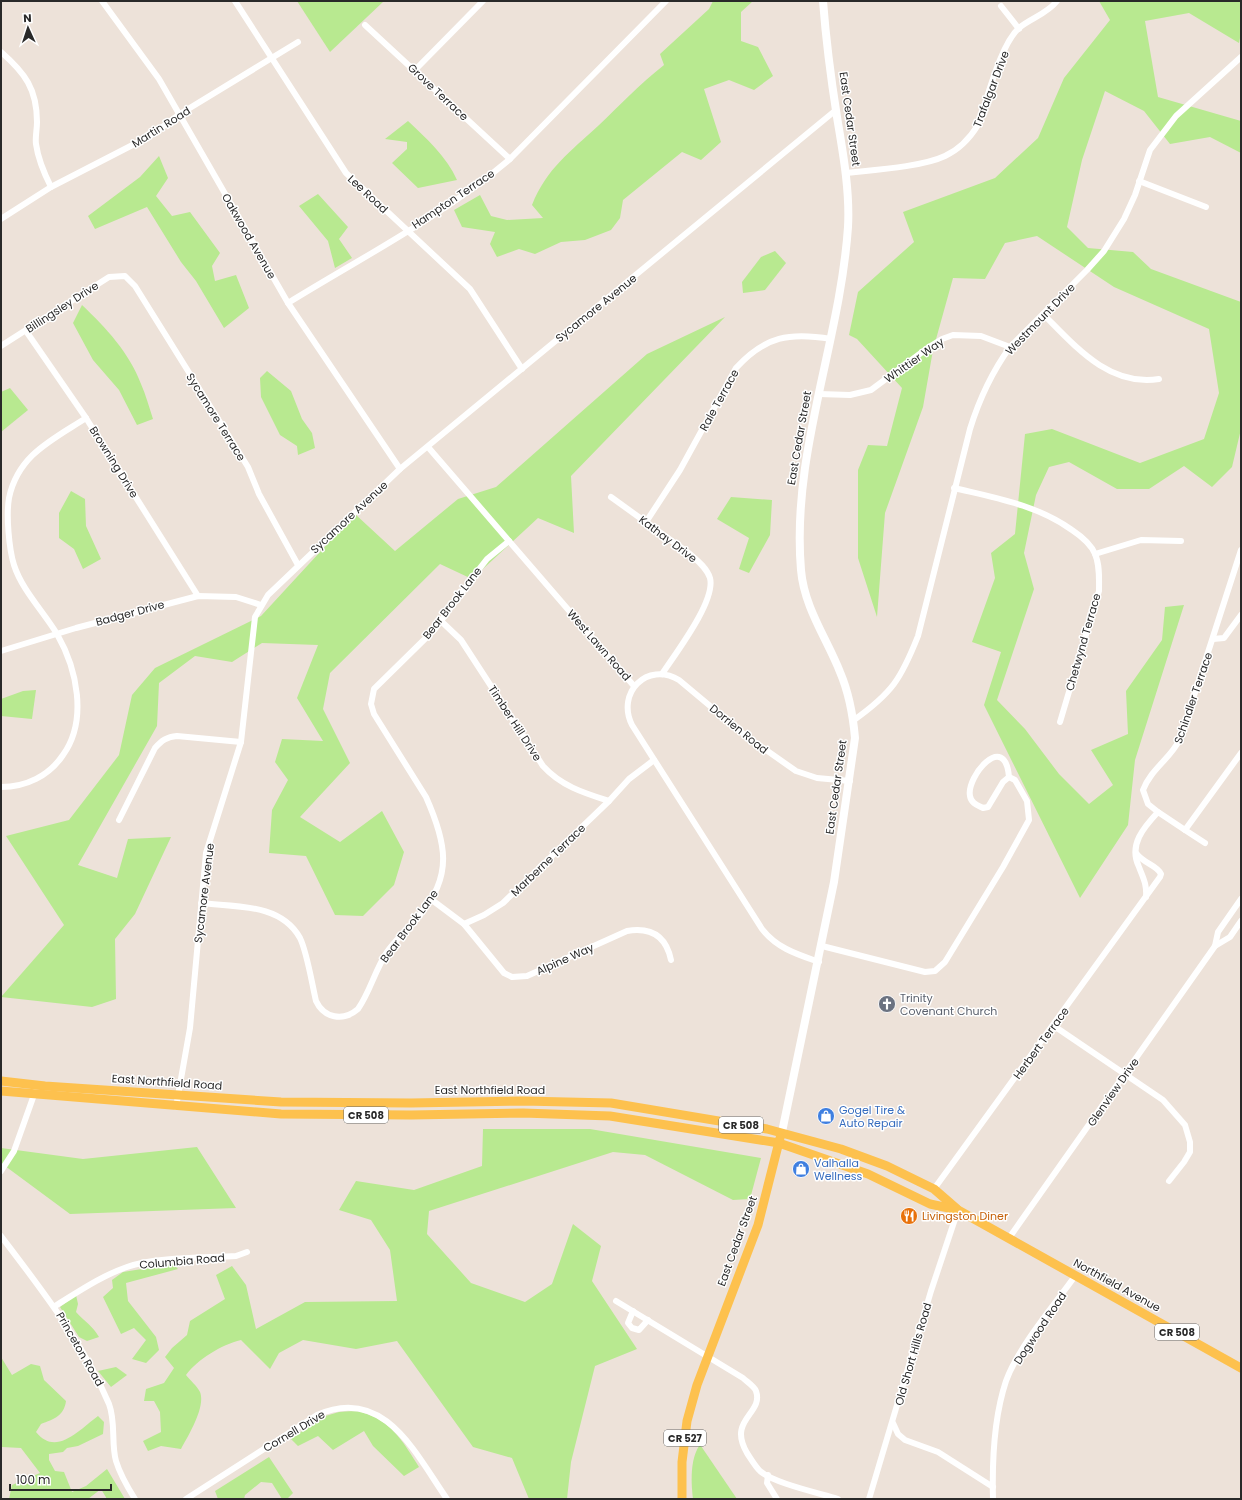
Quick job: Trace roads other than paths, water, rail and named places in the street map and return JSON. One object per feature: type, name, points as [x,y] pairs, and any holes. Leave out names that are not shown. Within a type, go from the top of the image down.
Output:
[{"type":"main road","name":"East Cedar Street","points":[[682,1499],[682,1462],[687,1421],[707,1358],[758,1225],[782,1132],[819,962],[834,882],[856,738],[854,720],[847,692],[840,672],[806,596],[801,571],[799,518],[803,475],[839,302],[848,225],[845,173],[823,1]]},
{"type":"main road","name":"East Northfield Road","points":[[1,1081],[281,1102],[487,1102],[611,1104],[782,1132],[841,1149],[887,1166],[934,1189],[958,1210]]},
{"type":"main road","name":"East Northfield Road","points":[[1,1091],[176,1107],[281,1114],[487,1114],[610,1116],[779,1143],[886,1181],[930,1204],[958,1210],[982,1222]]},
{"type":"main road","points":[[281,1102],[281,1114]]},
{"type":"main road","points":[[487,1102],[487,1114]]},
{"type":"main road","points":[[382,1103],[384,1115]]},
{"type":"main road","points":[[589,1103],[589,1115]]},
{"type":"main road","points":[[886,1181],[893,1179],[927,1195],[934,1189]]},
{"type":"main road","name":"Northfield Avenue","points":[[982,1222],[1075,1276],[1241,1368]]},
{"type":"street","name":"Oakwood Avenue","points":[[102,1],[159,80],[288,303],[400,469]]},
{"type":"street","name":"Lee Road","points":[[235,1],[346,173],[470,289],[522,369]]},
{"type":"street","points":[[415,70],[483,1]]},
{"type":"street","name":"Hampton Terrace","points":[[288,303],[476,186],[510,159],[666,1]]},
{"type":"street","name":"Trafalgar Drive","points":[[845,173],[928,162],[945,156],[962,146],[978,125],[1009,42],[1019,29],[1043,14],[1057,1]]},
{"type":"street","points":[[1001,6],[1019,29]]},
{"type":"street","name":"Grove Terrace","points":[[365,25],[510,159]]},
{"type":"street","name":"Martin Road","points":[[1,219],[51,188],[150,136],[180,114],[298,42]]},
{"type":"street","points":[[1,52],[17,65],[32,89],[37,116],[36,142],[42,168],[51,188]]},
{"type":"street","name":"Westmount Drive","points":[[854,720],[878,703],[899,679],[909,661],[918,636],[954,488],[975,411],[994,373],[1010,347],[1088,270],[1104,250],[1124,219],[1135,195],[1150,150],[1176,116],[1241,58]]},
{"type":"street","name":"Sycamore Avenue","points":[[176,1107],[190,1028],[206,853],[241,742],[255,617],[261,605],[268,595],[298,565],[400,469],[836,110]]},
{"type":"street","points":[[1139,181],[1206,207]]},
{"type":"street","name":"Billingsley Drive","points":[[1,346],[109,277],[125,276]]},
{"type":"street","name":"Sycamore Terrace","points":[[125,276],[135,286],[248,467],[259,494],[298,565]]},
{"type":"street","points":[[1043,314],[1076,347],[1102,367],[1128,378],[1144,381],[1159,379]]},
{"type":"street","name":"Browning Drive","points":[[26,331],[86,418],[198,596]]},
{"type":"street","name":"Whittier Way","points":[[819,394],[850,395],[870,390],[929,347],[942,339],[953,335],[981,336],[1010,347]]},
{"type":"street","name":"Rale Terrace","points":[[646,522],[680,470],[736,368],[747,356],[757,348],[781,338],[812,336],[831,339]]},
{"type":"street","points":[[1,787],[23,784],[44,774],[61,758],[73,738],[77,711],[76,689],[70,663],[57,634],[23,585],[14,564],[9,527],[9,498],[19,472],[35,451],[86,418]]},
{"type":"street","name":"West Lawn Road","points":[[428,447],[634,686],[628,698],[627,712],[629,719],[770,939],[790,952],[819,962]]},
{"type":"street","name":"Chetwynd Terrace","points":[[954,488],[1012,501],[1037,509],[1060,521],[1083,538],[1095,554],[1099,572],[1099,591],[1060,722]]},
{"type":"street","name":"Kathay Drive","points":[[611,497],[700,562],[710,577],[710,588],[701,614],[662,674]]},
{"type":"street","points":[[1095,554],[1141,540],[1181,541]]},
{"type":"street","name":"Bear Brook Lane","points":[[201,903],[263,910],[277,915],[288,923],[300,940],[318,1005],[330,1015],[339,1018],[349,1015],[358,1009],[386,953],[432,900],[439,887],[443,874],[443,860],[438,828],[426,797],[374,714],[371,699],[374,689],[379,682],[419,646],[441,621],[487,559],[509,541]]},
{"type":"street","name":"Schindler Terrace","points":[[1158,812],[1148,804],[1143,790],[1148,778],[1176,748],[1180,739],[1241,550]]},
{"type":"street","name":"Badger Drive","points":[[1,651],[76,628],[198,596],[236,597],[261,605]]},
{"type":"street","name":"Schindler Terrace","points":[[1213,639],[1224,638],[1241,615]]},
{"type":"street","name":"Timber Hill Drive","points":[[441,621],[461,640],[543,766],[553,777],[565,784],[609,801]]},
{"type":"street","points":[[634,686],[645,678],[662,674]]},
{"type":"street","name":"Dorrien Road","points":[[662,674],[679,680],[746,736],[796,771],[817,778],[850,780]]},
{"type":"street","points":[[119,820],[161,741],[168,737],[177,736],[241,742]]},
{"type":"street","points":[[1185,830],[1241,753]]},
{"type":"street","points":[[822,946],[924,972],[935,971],[946,962],[1003,867],[1029,820],[1027,801],[1015,780],[1009,777],[1005,761],[1000,758],[991,757],[986,760],[971,785],[970,795],[972,801],[982,808],[988,807],[1003,782],[1009,777]]},
{"type":"street","name":"Marberne Terrace","points":[[464,924],[484,915],[503,903],[609,801],[629,779],[654,760]]},
{"type":"street","points":[[1146,897],[1146,884],[1137,863],[1136,844],[1140,833],[1158,812],[1205,843]]},
{"type":"street","name":"Herbert Terrace","points":[[934,1189],[1054,1026],[1161,874],[1157,868],[1143,862],[1136,853]]},
{"type":"street","name":"Glenview Drive","points":[[1009,1238],[1215,946],[1218,932],[1241,899]]},
{"type":"street","points":[[432,900],[464,924]]},
{"type":"street","name":"Glenview Drive","points":[[1215,946],[1230,937],[1241,921]]},
{"type":"street","name":"Alpine Way","points":[[464,924],[504,973],[512,977],[527,976],[627,931],[637,930],[655,934],[669,949],[671,960]]},
{"type":"street","points":[[1054,1026],[1163,1100],[1185,1125],[1190,1142],[1190,1152],[1169,1181]]},
{"type":"street","points":[[1,1172],[14,1151],[35,1094],[37,1084]]},
{"type":"street","name":"Old Short Hills Road","points":[[869,1499],[893,1423],[931,1291],[958,1210]]},
{"type":"street","name":"Princeton Road","points":[[1,1236],[55,1306],[96,1375],[110,1406],[115,1436],[116,1460],[128,1489],[135,1499]]},
{"type":"street","name":"Columbia Road","points":[[55,1306],[113,1272],[129,1266],[150,1262],[236,1256],[247,1252]]},
{"type":"street","name":"Dogwood Road","points":[[993,1499],[997,1428],[1006,1381],[1024,1347],[1075,1276]]},
{"type":"street","points":[[616,1301],[742,1378],[755,1390],[757,1399],[754,1408],[742,1426],[741,1438],[742,1445],[760,1471],[838,1499]]},
{"type":"street","points":[[633,1311],[628,1323],[632,1328],[639,1330],[648,1320]]},
{"type":"street","name":"Cornell Drive","points":[[186,1499],[317,1415],[330,1410],[344,1408],[366,1410],[391,1424],[403,1436],[447,1499]]},
{"type":"street","points":[[893,1423],[898,1434],[905,1440],[938,1452],[993,1487]]},
{"type":"street","points":[[768,1475],[767,1483],[777,1499]]},
{"type":"street","points":[[815,1499],[817,1492]]},
{"type":"place","name":"Trinity Covenant Church","points":[[887,1004]]},
{"type":"place","name":"Gogel Tire & Auto Repair","points":[[826,1116]]},
{"type":"place","name":"Valhalla Wellness","points":[[801,1169]]},
{"type":"place","name":"Livingston Diner","points":[[909,1216]]}]
